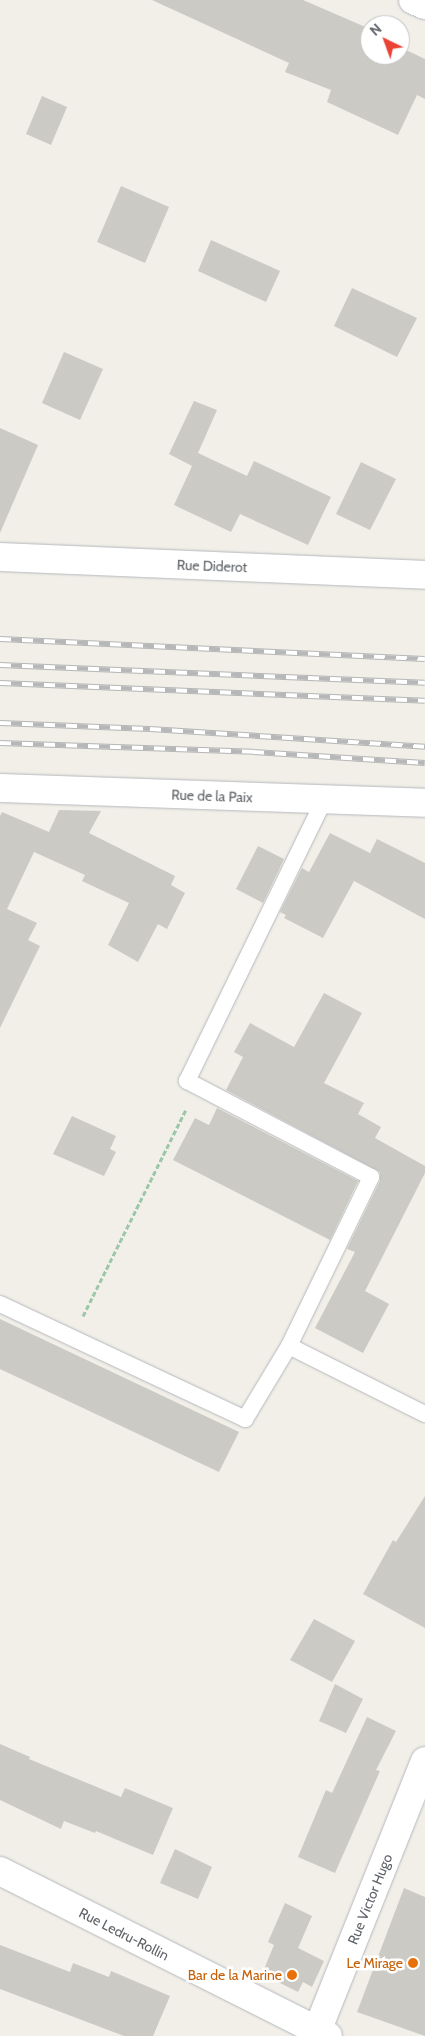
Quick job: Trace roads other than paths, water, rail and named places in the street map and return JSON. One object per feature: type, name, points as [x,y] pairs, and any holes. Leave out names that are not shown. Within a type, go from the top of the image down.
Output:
[{"type":"street","points":[[413,0],[425,5]]},
{"type":"street","name":"Rue Diderot","points":[[0,557],[425,575]]},
{"type":"street","name":"Rue de la Paix","points":[[0,788],[425,803]]},
{"type":"street","name":"Rue Victor Hugo","points":[[320,2034],[425,1761]]},
{"type":"street","name":"Rue Ledru-Rollin","points":[[0,1871],[320,2034]]},
{"type":"lane","points":[[0,1304],[245,1419],[289,1346],[371,1177],[187,1081],[324,800]]},
{"type":"lane","points":[[289,1346],[425,1414]]},
{"type":"railway","points":[[0,639],[425,659]]},
{"type":"railway","points":[[0,665],[425,683]]},
{"type":"railway","points":[[0,683],[425,701]]},
{"type":"railway","points":[[0,723],[150,729],[425,747]]},
{"type":"railway","points":[[0,743],[253,752],[425,763]]},
{"type":"place","name":"Le Mirage","points":[[413,1963]]},
{"type":"place","name":"Bar de la Marine","points":[[292,1975]]}]
